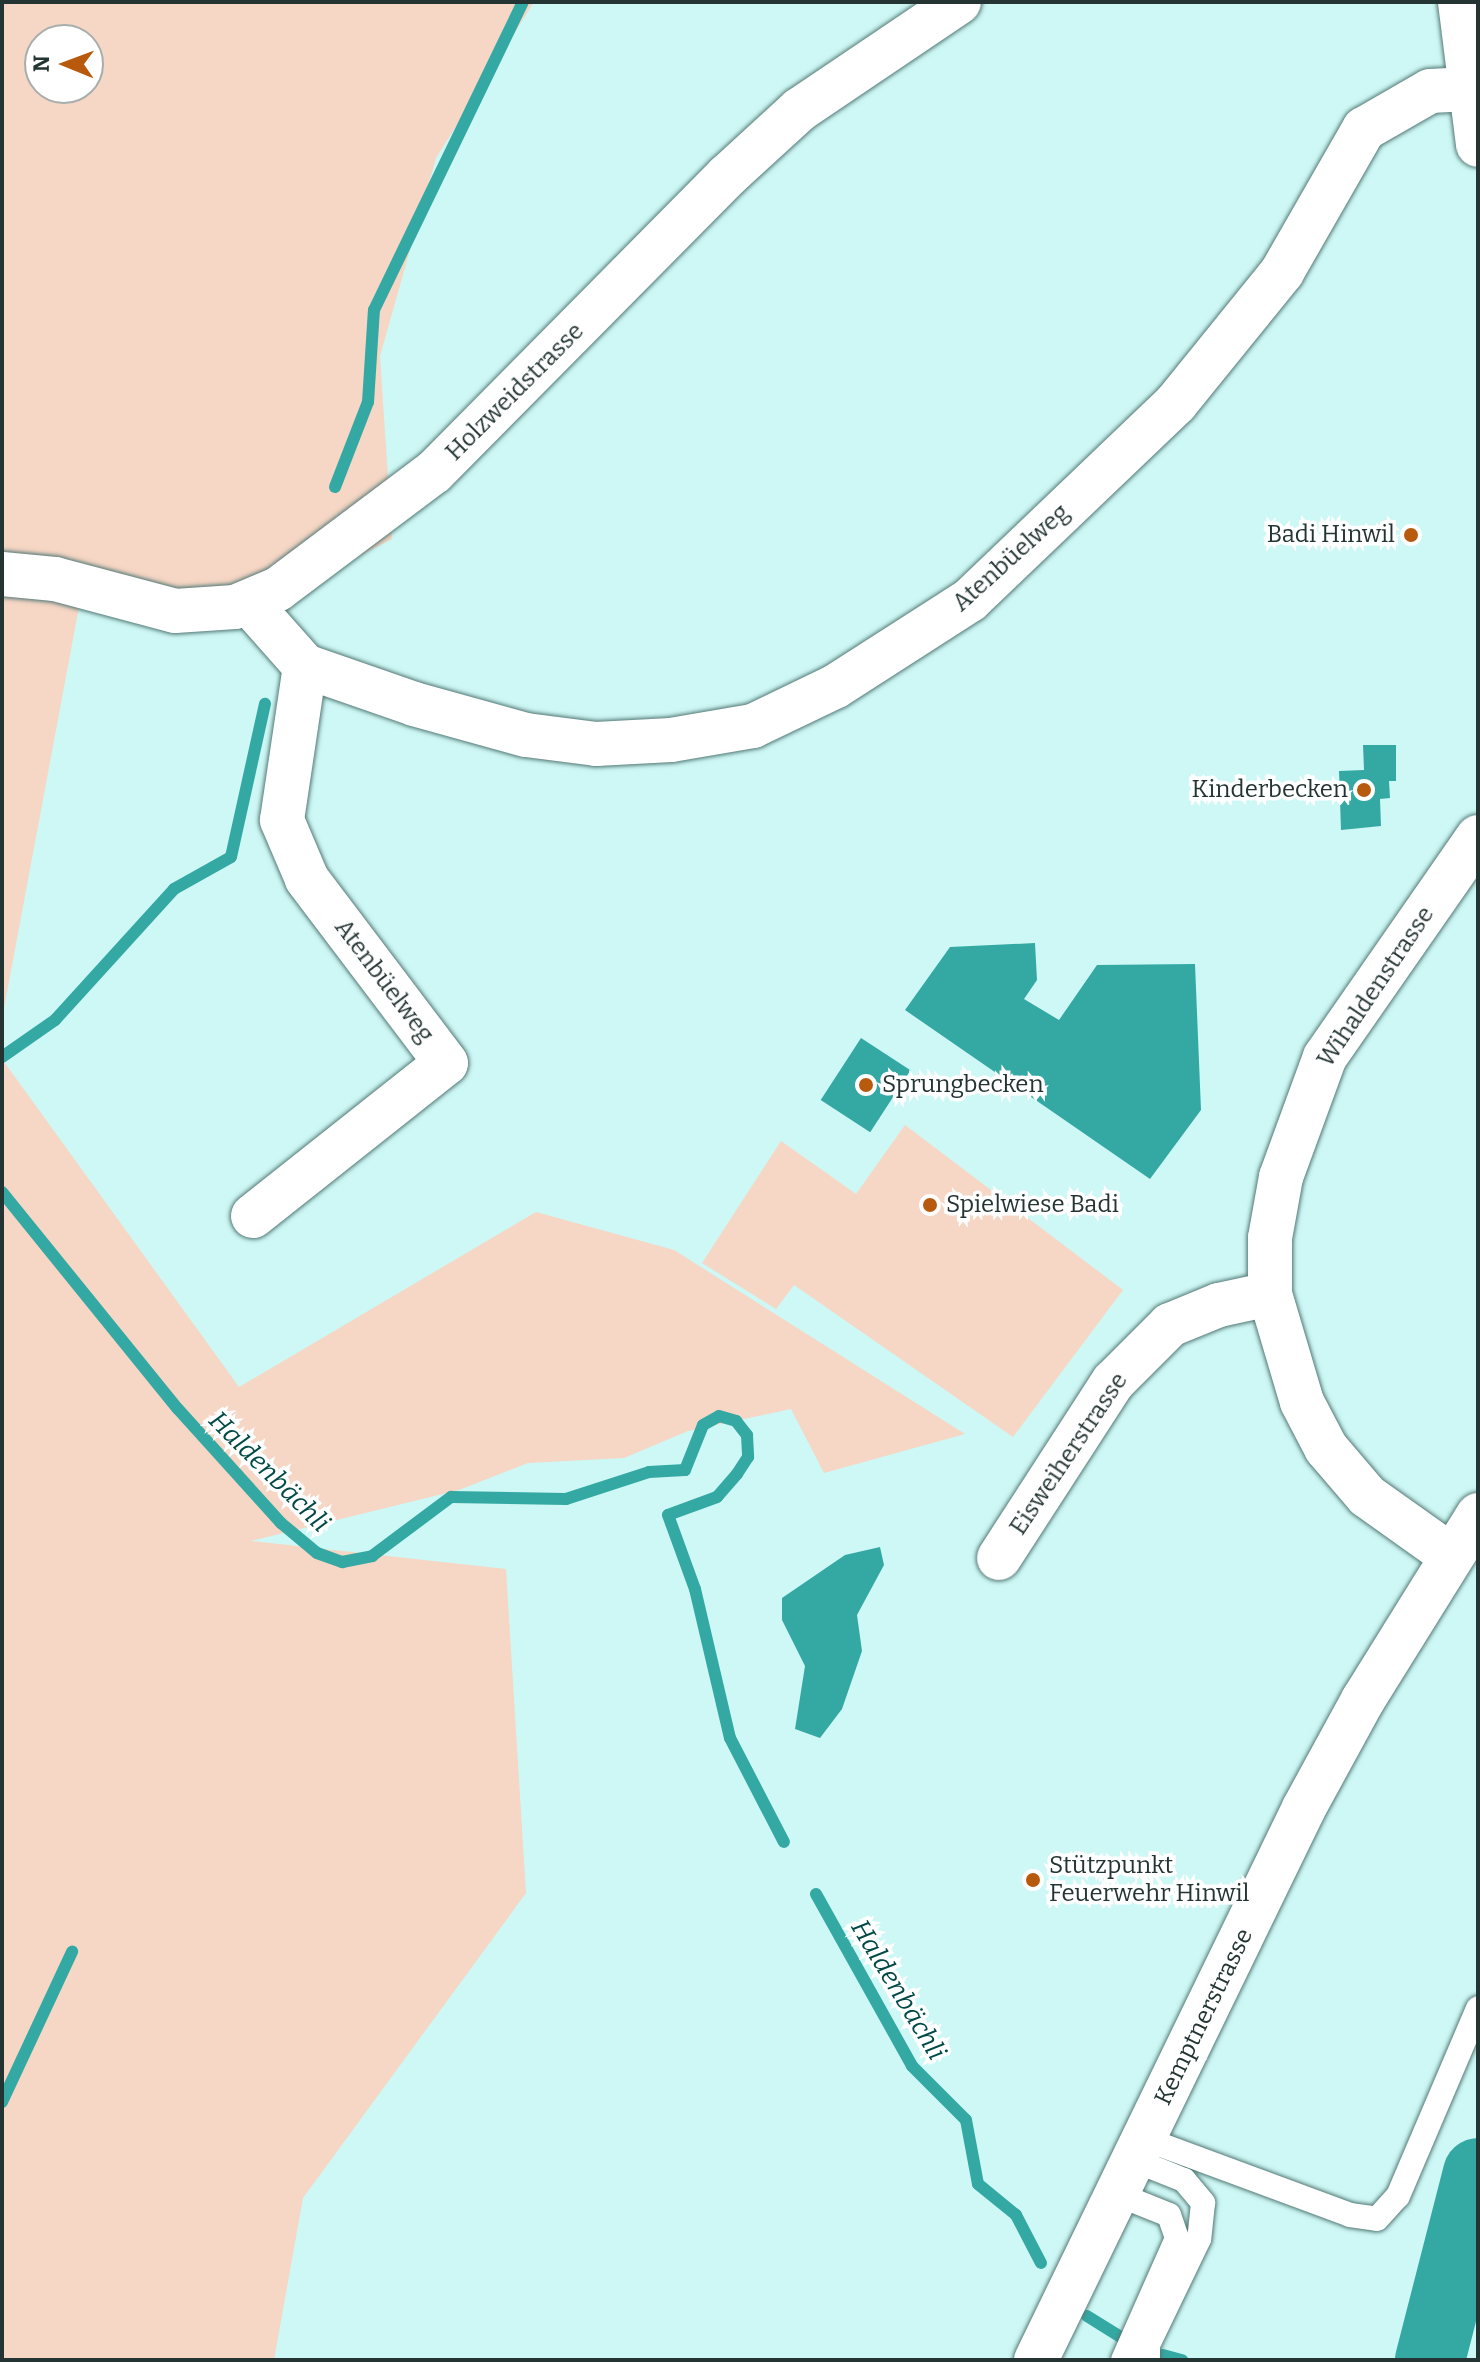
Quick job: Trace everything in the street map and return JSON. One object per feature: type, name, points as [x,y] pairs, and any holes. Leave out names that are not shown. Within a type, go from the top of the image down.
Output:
[{"type":"street","name":"Holzweidstrasse","points":[[2,574],[55,579],[175,611],[249,603],[343,545],[434,472],[727,176],[799,110],[959,2]]},
{"type":"street","points":[[1460,2],[1478,145]]},
{"type":"street","name":"Atenbüelweg","points":[[253,1216],[446,1063],[307,879],[282,820],[305,666],[512,732],[596,744],[671,740],[753,726],[836,686],[970,600],[1176,403],[1282,272],[1364,129],[1430,91],[1469,89]]},
{"type":"street","points":[[249,603],[305,666]]},
{"type":"street","name":"Wihaldenstrasse","points":[[1450,1555],[1367,1496],[1326,1448],[1302,1402],[1270,1294],[1270,1238],[1281,1177],[1325,1057],[1478,838]]},
{"type":"street","name":"Eisweiherstrasse","points":[[999,1558],[1113,1382],[1170,1325],[1219,1305],[1270,1294]]},
{"type":"street","name":"Kemptnerstrasse","points":[[1036,2360],[1304,1808],[1450,1555],[1478,1515]]},
{"type":"lane","points":[[1132,2164],[1377,2219],[1398,2196],[1478,2008]]},
{"type":"lane","points":[[1123,2360],[1177,2238],[1169,2215],[1132,2164]]},
{"type":"lane","points":[[1132,2164],[1184,2180],[1203,2203],[1199,2239],[1148,2345],[1148,2360]]},
{"type":"shaded area","points":[[2,2],[534,2],[436,158],[380,356],[392,539],[231,623],[79,607],[2,1019]]},
{"type":"shaded area","points":[[2,1059],[239,1387],[536,1212],[674,1250],[965,1434],[824,1473],[791,1409],[688,1431],[624,1458],[528,1463],[459,1490],[251,1541],[506,1569],[526,1893],[303,2198],[274,2360],[2,2360]]},
{"type":"shaded area","name":"Spielwiese Badi","points":[[905,1125],[1123,1290],[1013,1437],[794,1285],[776,1309],[702,1263],[781,1141],[856,1194]]},
{"type":"water","name":"Kinderbecken","points":[[1363,745],[1396,745],[1396,781],[1389,781],[1390,798],[1380,799],[1381,826],[1341,830],[1339,771],[1364,770]]},
{"type":"water","points":[[1035,943],[1037,980],[1024,999],[1059,1020],[1097,965],[1195,964],[1201,1110],[1150,1179],[905,1010],[950,947]]},
{"type":"water","name":"Sprungbecken","points":[[861,1038],[910,1070],[870,1132],[821,1100]]},
{"type":"water","points":[[880,1547],[884,1565],[857,1615],[862,1651],[842,1709],[820,1738],[795,1729],[805,1666],[782,1620],[782,1598],[845,1555]]},
{"type":"waterway","points":[[335,487],[368,402],[374,310],[523,2]]},
{"type":"waterway","points":[[2,1057],[55,1020],[174,889],[231,857],[265,704]]},
{"type":"waterway","name":"Haldenbächli","points":[[2,1192],[178,1409],[281,1523],[317,1553],[342,1562],[372,1556],[451,1497],[566,1499],[649,1472],[685,1470],[703,1425],[719,1416],[736,1421],[747,1435],[748,1457],[737,1474],[717,1497],[668,1515],[695,1589],[730,1738],[784,1842]]},
{"type":"waterway","name":"Haldenbächli","points":[[816,1894],[912,2066],[966,2120],[978,2184],[1016,2215],[1041,2263]]},
{"type":"waterway","points":[[2,2102],[72,1952]]},
{"type":"waterway","points":[[1430,2360],[1478,2173]]},
{"type":"waterway","name":"Haldenbächli","points":[[1087,2316],[1121,2337]]},
{"type":"waterway","name":"Haldenbächli","points":[[1163,2355],[1182,2360]]},
{"type":"place","name":"Badi Hinwil","points":[[1411,535]]},
{"type":"place","name":"Kinderbecken","points":[[1364,790]]},
{"type":"place","name":"Sprungbecken","points":[[866,1085]]},
{"type":"place","name":"Spielwiese Badi","points":[[930,1205]]},
{"type":"place","name":"Stützpunkt Feuerwehr Hinwil","points":[[1033,1880]]}]
